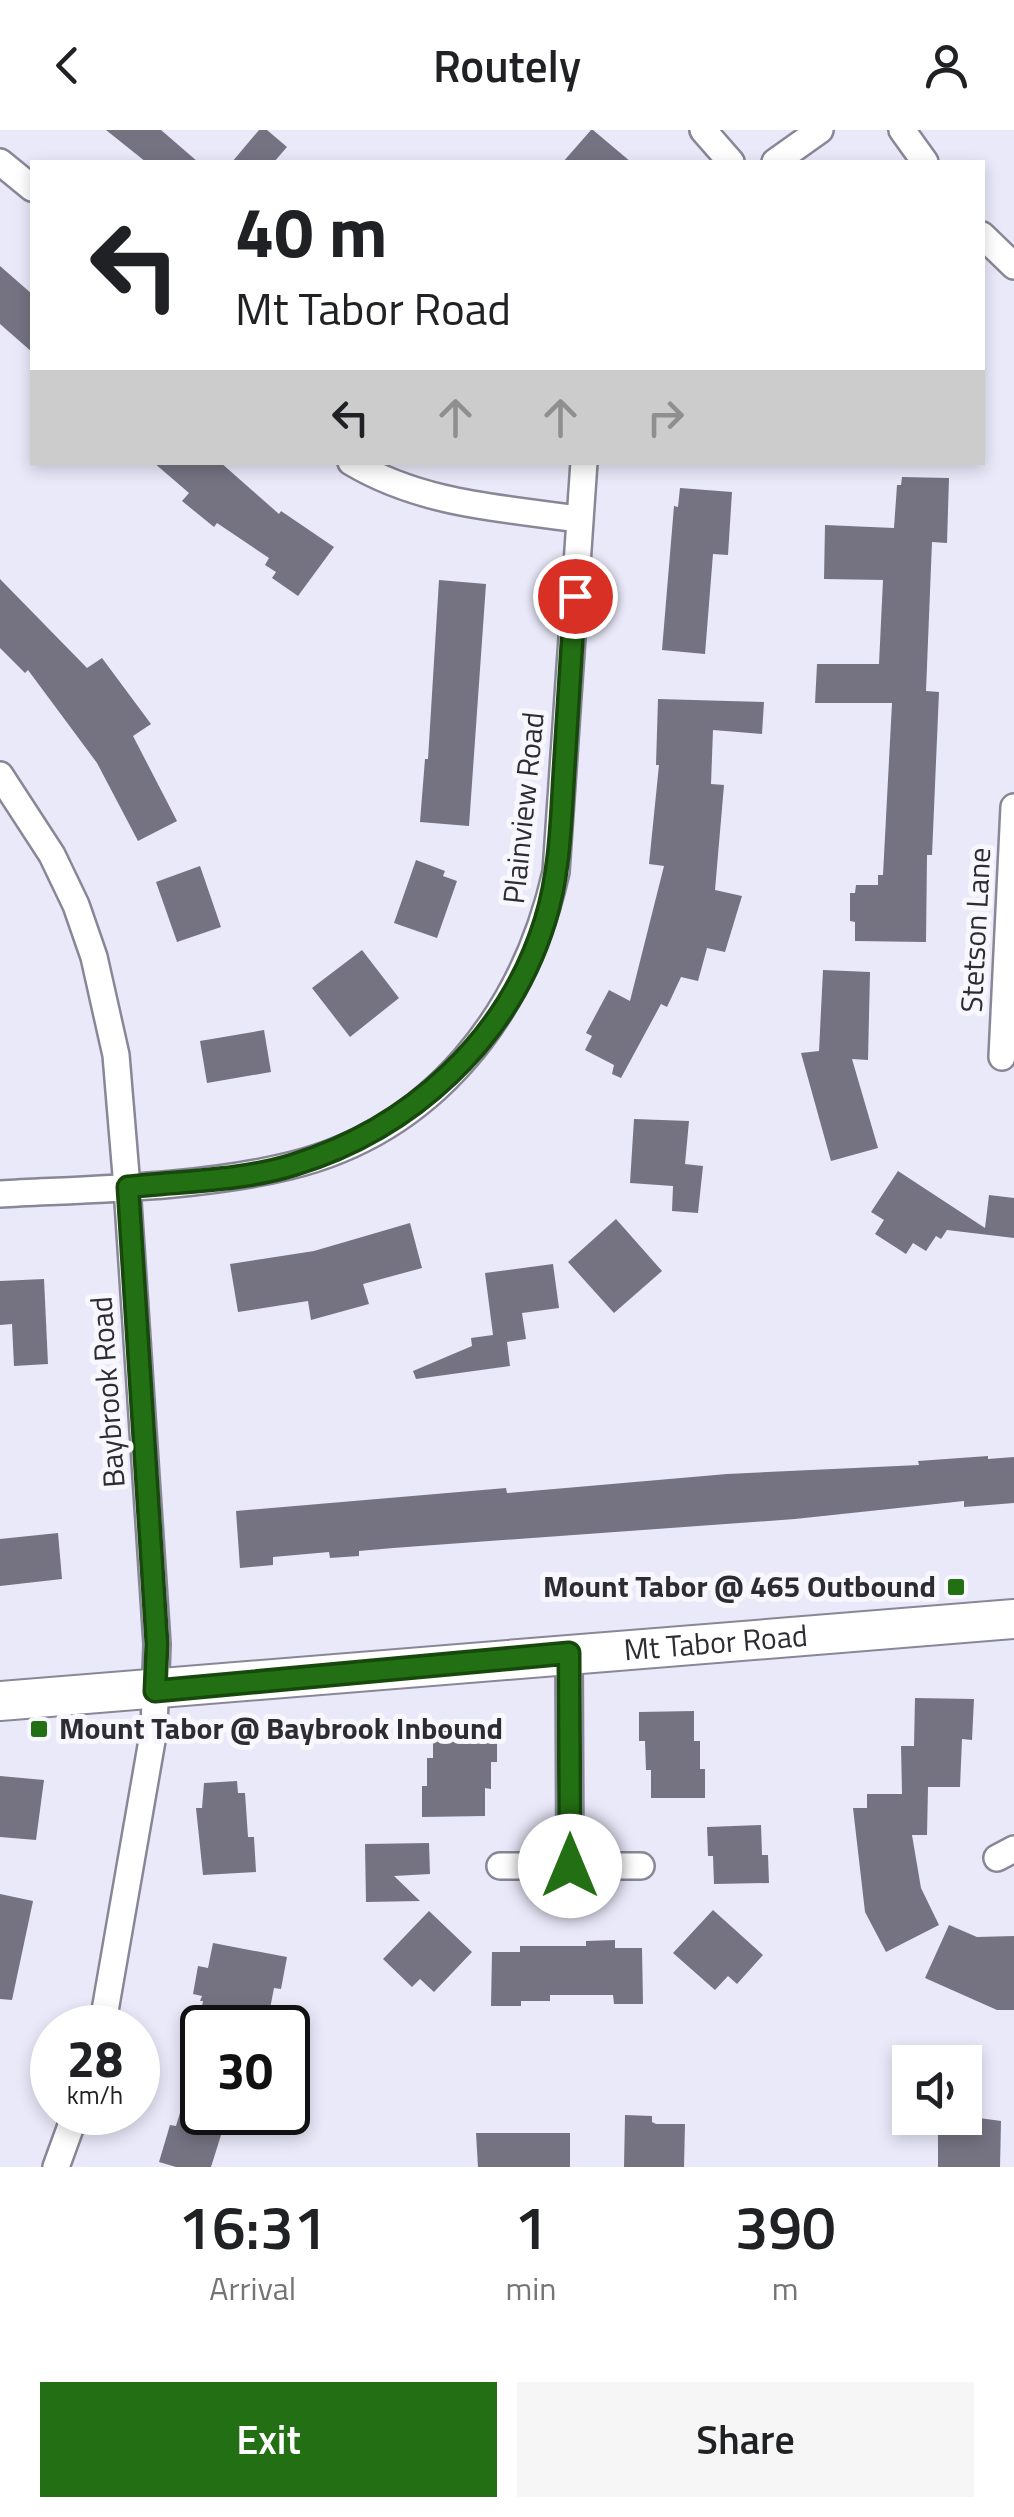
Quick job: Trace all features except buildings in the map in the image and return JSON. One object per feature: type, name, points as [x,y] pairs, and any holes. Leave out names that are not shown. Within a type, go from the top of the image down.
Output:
[{"type":"street","points":[[703,130],[729,160]]},
{"type":"street","points":[[778,160],[820,130]]},
{"type":"street","points":[[902,130],[924,160]]},
{"type":"street","points":[[0,162],[30,186]]},
{"type":"street","points":[[985,238],[1014,266]]},
{"type":"street","points":[[357,465],[405,489],[446,501],[579,519]]},
{"type":"street","name":"Plainview Road","points":[[0,1194],[128,1187],[289,1166],[335,1151],[373,1134],[410,1108],[456,1068],[491,1029],[522,977],[556,872],[584,465]]},
{"type":"street","name":"Baybrook Road","points":[[0,775],[52,855],[94,957],[116,1054],[128,1187],[157,1644],[154,1729],[106,2005]]},
{"type":"street","name":"Stetson Lane","points":[[1002,1058],[1014,806]]},
{"type":"street","name":"Mt Tabor Road","points":[[0,1701],[1014,1620]]},
{"type":"street","points":[[569,1653],[570,1866]]},
{"type":"street","points":[[500,1866],[641,1866]]},
{"type":"street","points":[[56,2167],[68,2135]]},
{"type":"place","name":"Mount Tabor @ 465 Outbound","points":[[956,1587]]},
{"type":"place","name":"Mount Tabor @ Baybrook Inbound","points":[[39,1729]]},
{"type":"route","points":[[570,1866],[569,1653],[155,1691],[157,1644],[128,1187],[289,1166],[335,1151],[373,1134],[410,1108],[456,1068],[491,1029],[522,977],[545,922],[556,872],[575,596]]}]
